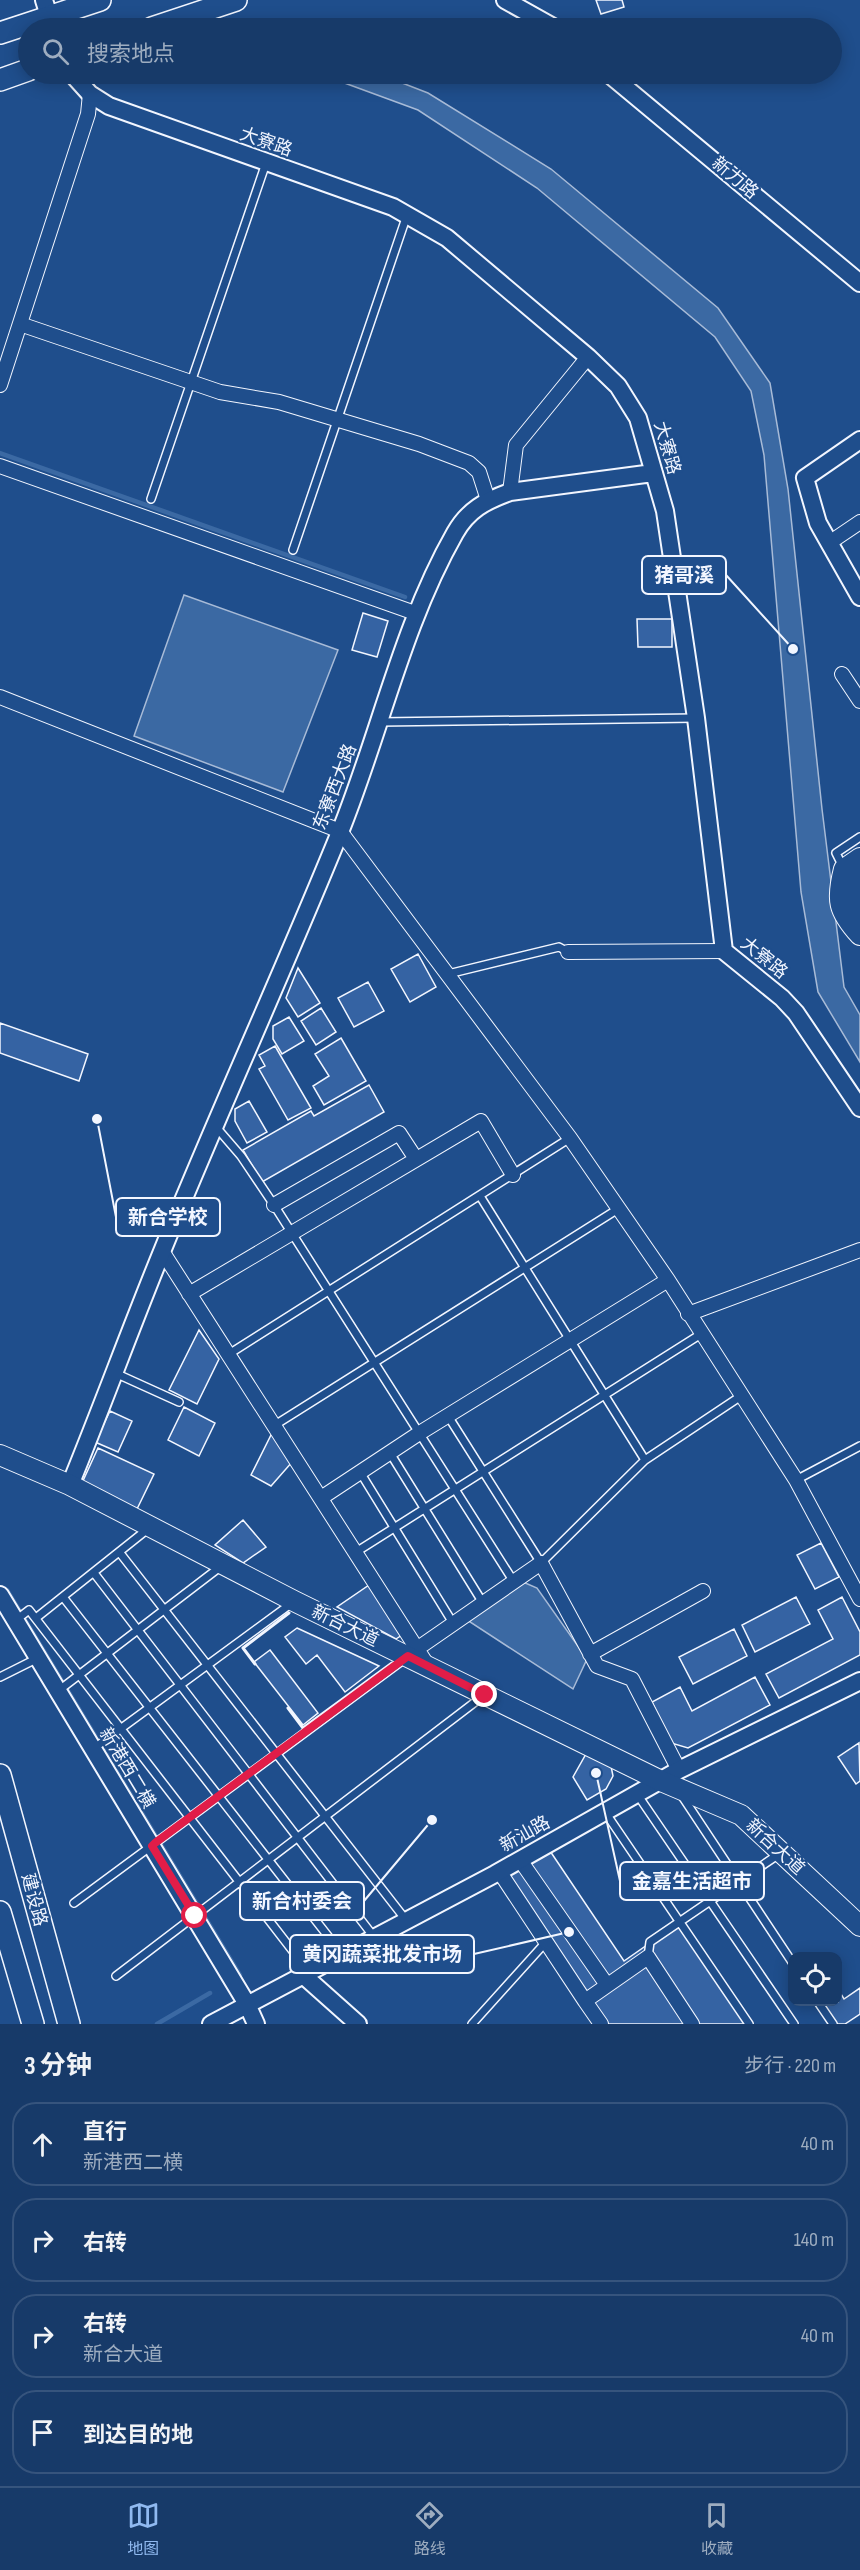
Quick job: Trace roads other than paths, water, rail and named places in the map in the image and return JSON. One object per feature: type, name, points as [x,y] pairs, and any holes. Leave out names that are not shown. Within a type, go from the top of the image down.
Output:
[{"type":"main road","points":[[41,16],[100,0]]},
{"type":"main road","points":[[182,18],[236,0]]},
{"type":"main road","points":[[0,33],[18,26]]},
{"type":"main road","points":[[0,80],[18,74]]},
{"type":"main road","points":[[855,868],[852,889],[857,904]]},
{"type":"main road","points":[[855,868],[838,893],[846,920],[860,935]]},
{"type":"main road","name":"新合大道","points":[[0,1455],[70,1485],[225,1563],[294,1601],[412,1652],[428,1666],[485,1695],[672,1779],[741,1815],[860,1926]]},
{"type":"main road","name":"建设路","points":[[0,1775],[69,2024]]},
{"type":"main road","name":"建设路","points":[[0,1912],[33,2024]]},
{"type":"street","points":[[505,0],[537,18]]},
{"type":"street","name":"大寮路","points":[[81,84],[90,94],[109,106],[147,121],[393,207],[447,238],[588,357],[618,386],[638,418],[665,511],[696,718],[724,951],[782,998],[796,1013],[860,1108]]},
{"type":"street","name":"新力路","points":[[621,84],[860,283]]},
{"type":"street","points":[[0,385],[88,114],[90,94]]},
{"type":"street","points":[[20,324],[220,392],[279,402],[419,444],[469,463],[479,472],[488,500]]},
{"type":"street","points":[[510,492],[516,445],[588,357]]},
{"type":"street","points":[[860,440],[805,478],[818,523],[860,597]]},
{"type":"street","points":[[0,466],[415,613]]},
{"type":"street","name":"东寮西大路","points":[[70,1485],[162,1251],[340,831],[380,722],[415,613],[455,533],[469,512],[488,500],[510,492],[653,473]]},
{"type":"street","points":[[829,543],[860,522]]},
{"type":"street","points":[[842,674],[859,697]]},
{"type":"street","points":[[0,697],[340,831],[570,1138],[668,1280],[700,1334],[796,1480],[860,1599]]},
{"type":"street","points":[[568,952],[724,951]]},
{"type":"street","points":[[189,1294],[290,1232],[481,1121],[513,1175]]},
{"type":"street","points":[[274,1205],[399,1133],[416,1159]]},
{"type":"street","points":[[688,1314],[860,1250]]},
{"type":"street","points":[[162,1251],[356,1552],[412,1652],[541,1563],[597,1666],[632,1679],[672,1779]]},
{"type":"street","points":[[321,1498],[418,1434],[668,1280]]},
{"type":"street","points":[[590,1654],[703,1591]]},
{"type":"street","name":"新港西二横","points":[[0,1595],[20,1617],[38,1658],[64,1686],[154,1845],[199,1913],[256,2024]]},
{"type":"street","name":"新汕路","points":[[211,2024],[520,1860],[637,1794],[672,1779],[860,1682]]},
{"type":"street","points":[[520,1860],[607,1985]]},
{"type":"street","points":[[499,1871],[601,2024]]},
{"type":"street","points":[[585,2001],[648,1957],[692,2024]]},
{"type":"street","points":[[306,1973],[358,2024]]},
{"type":"lane","points":[[151,499],[266,162]]},
{"type":"lane","points":[[293,550],[407,215]]},
{"type":"lane","points":[[380,722],[696,718]]},
{"type":"lane","points":[[855,868],[836,853],[860,837]]},
{"type":"lane","points":[[448,974],[560,947],[568,952]]},
{"type":"lane","points":[[215,1125],[241,1156],[274,1205],[514,1582]]},
{"type":"lane","points":[[229,1354],[570,1138]]},
{"type":"lane","points":[[480,1196],[645,1460]]},
{"type":"lane","points":[[274,1425],[618,1209]]},
{"type":"lane","points":[[356,1552],[700,1334]]},
{"type":"lane","points":[[115,1373],[179,1402]]},
{"type":"lane","points":[[448,1416],[541,1563],[645,1460],[741,1396]]},
{"type":"lane","points":[[796,1480],[860,1446]]},
{"type":"lane","points":[[390,1453],[483,1603]]},
{"type":"lane","points":[[360,1472],[453,1623]]},
{"type":"lane","points":[[36,1618],[151,1526]]},
{"type":"lane","points":[[120,1553],[407,1920]]},
{"type":"lane","points":[[64,1686],[225,1563]]},
{"type":"lane","points":[[94,1573],[375,1937]]},
{"type":"lane","points":[[63,1597],[342,1954]]},
{"type":"lane","points":[[99,1745],[294,1601]]},
{"type":"lane","points":[[20,1617],[29,1610],[36,1618],[240,1882],[306,1973]]},
{"type":"lane","points":[[75,1903],[412,1652]]},
{"type":"lane","points":[[0,1677],[38,1658]]},
{"type":"lane","points":[[117,1976],[485,1695]]},
{"type":"lane","points":[[672,1779],[788,1956]]},
{"type":"lane","points":[[637,1794],[794,2024]]},
{"type":"lane","points":[[605,1812],[749,2024]]},
{"type":"lane","points":[[648,1957],[650,1942],[781,1852]]},
{"type":"lane","points":[[472,2024],[546,1941]]},
{"type":"lane","points":[[821,2006],[833,2024]]},
{"type":"water","points":[[347,84],[405,84],[428,93],[551,169],[718,308],[770,383],[788,489],[822,809],[844,987],[860,1015],[860,1062],[818,992],[801,892],[764,455],[751,391],[715,337],[537,188],[418,110]]},
{"type":"water","points":[[184,595],[338,650],[283,792],[134,736]]},
{"type":"water","points":[[523,1582],[537,1588],[587,1659],[573,1689],[467,1620]]},
{"type":"waterway","points":[[0,453],[405,597]]},
{"type":"waterway","points":[[7,1590],[240,1975]]},
{"type":"waterway","points":[[157,2024],[210,1993]]},
{"type":"place","name":"猪哥溪","points":[[793,649]]},
{"type":"place","name":"新合学校","points":[[97,1119]]},
{"type":"place","name":"金嘉生活超市","points":[[596,1773]]},
{"type":"place","name":"新合村委会","points":[[432,1820]]},
{"type":"place","name":"黄冈蔬菜批发市场","points":[[569,1932]]}]
